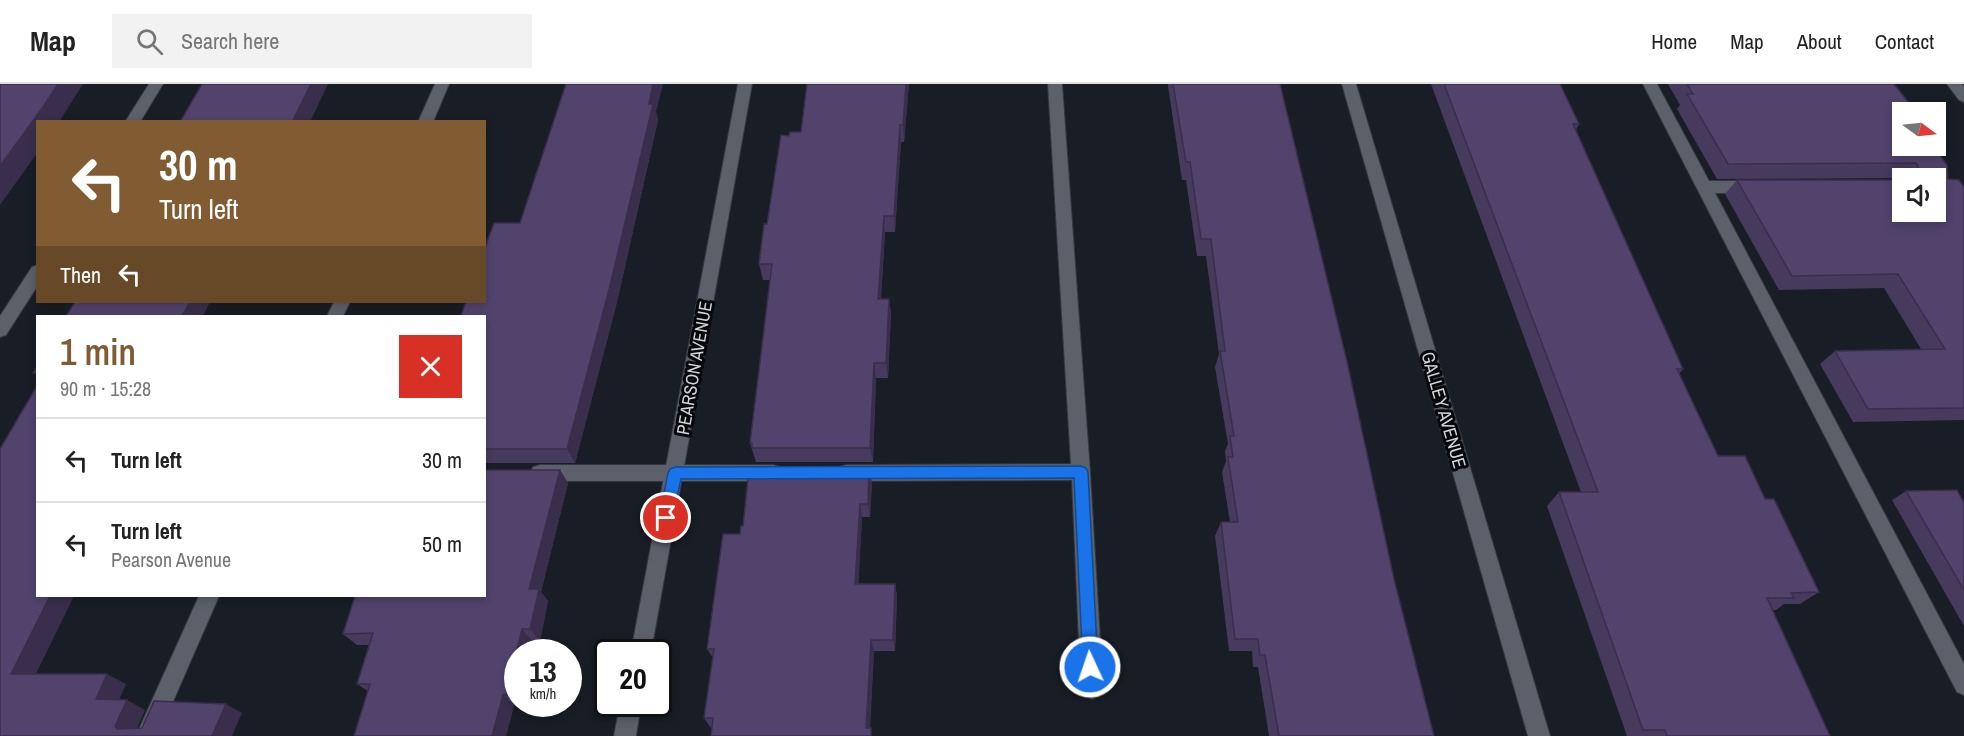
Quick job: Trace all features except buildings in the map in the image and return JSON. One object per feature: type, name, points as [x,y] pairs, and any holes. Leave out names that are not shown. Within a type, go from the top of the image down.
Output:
[{"type":"street","points":[[133,120],[156,84]]},
{"type":"street","points":[[426,120],[442,84]]},
{"type":"street","name":"PEARSON AVENUE","points":[[643,639],[745,84]]},
{"type":"street","points":[[1055,84],[1081,472],[1092,689]]},
{"type":"street","name":"GALLEY AVENUE","points":[[1349,84],[1539,736]]},
{"type":"street","points":[[1650,84],[1964,685]]},
{"type":"street","points":[[1954,84],[1964,97]]},
{"type":"street","points":[[1704,187],[1774,186]]},
{"type":"street","points":[[0,330],[36,274]]},
{"type":"street","points":[[833,473],[1081,472]]},
{"type":"street","points":[[519,473],[786,473]]},
{"type":"street","points":[[147,736],[208,597]]},
{"type":"street","points":[[625,736],[629,717]]},
{"type":"route","points":[[666,518],[675,473],[1081,472],[1090,667]]}]
